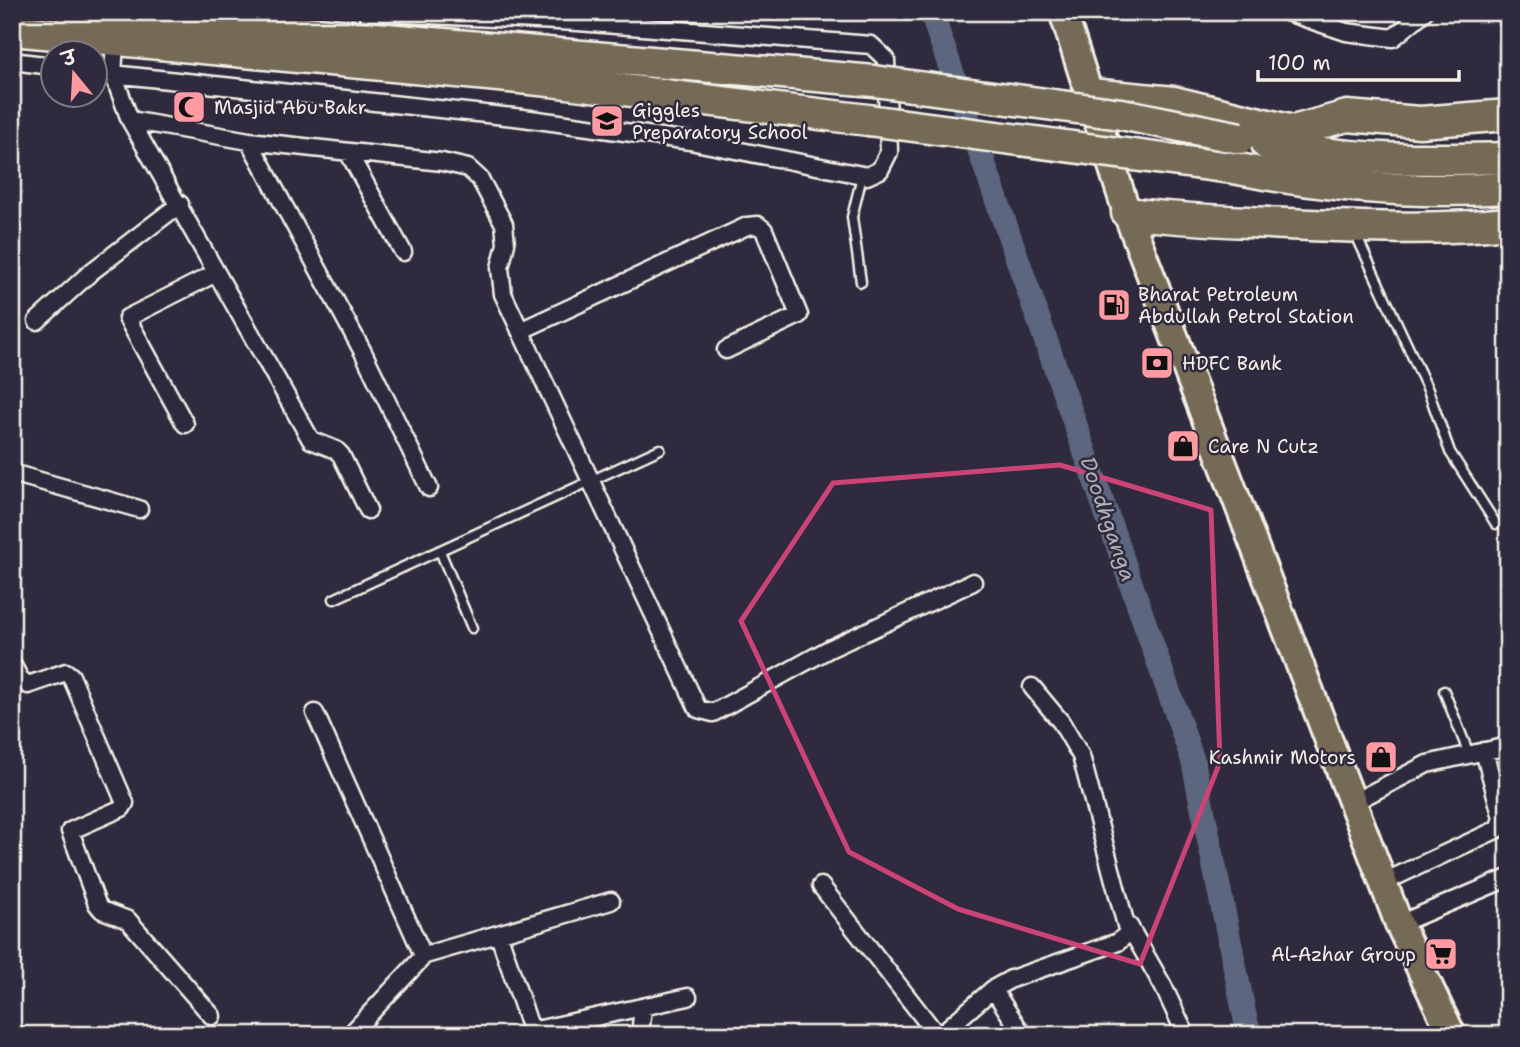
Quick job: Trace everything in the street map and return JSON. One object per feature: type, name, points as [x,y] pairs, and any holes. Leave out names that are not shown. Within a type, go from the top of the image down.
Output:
[{"type":"highway","points":[[73,12],[874,81],[1109,112],[1336,156],[1508,158]]},
{"type":"highway","points":[[12,30],[116,42],[550,80],[720,99],[1239,169],[1346,187],[1440,190],[1508,188]]},
{"type":"highway","points":[[1090,94],[1174,102],[1301,132],[1347,116],[1420,122],[1508,115]]},
{"type":"highway","points":[[1127,212],[1168,218],[1352,226],[1504,226]]},
{"type":"main road","points":[[1063,12],[1127,212],[1399,924],[1452,1035]]},
{"type":"street","points":[[108,73],[523,118],[690,141],[862,176],[880,170],[889,152],[886,59],[871,45],[583,17],[366,12]]},
{"type":"street","points":[[1287,12],[1346,32],[1393,38],[1424,12]]},
{"type":"street","points":[[116,42],[113,74],[130,120],[180,204],[311,440],[336,450],[341,455],[368,510]]},
{"type":"street","points":[[13,64],[38,65]]},
{"type":"street","points":[[130,120],[249,141],[457,164],[468,168],[480,179],[506,233],[500,280],[520,331],[693,702],[705,713],[713,713],[829,649],[973,582]]},
{"type":"street","points":[[249,141],[363,352],[429,488]]},
{"type":"street","points":[[348,152],[403,252]]},
{"type":"street","points":[[37,321],[101,264],[180,204]]},
{"type":"street","points":[[520,331],[747,226],[758,225],[764,230],[799,315],[726,350]]},
{"type":"street","points":[[185,424],[127,318],[216,273]]},
{"type":"street","points":[[12,473],[139,509]]},
{"type":"street","points":[[12,664],[20,679],[28,685],[66,672],[71,676],[125,803],[122,808],[70,831],[97,904],[102,910],[128,920],[212,1016]]},
{"type":"street","points":[[1032,687],[1061,722],[1081,756],[1129,926],[1163,986],[1186,1035]]},
{"type":"street","points":[[316,713],[420,945],[422,956]]},
{"type":"street","points":[[1354,802],[1416,768],[1508,746]]},
{"type":"street","points":[[1384,882],[1498,829],[1502,818],[1477,752]]},
{"type":"street","points":[[1399,924],[1508,878]]},
{"type":"street","points":[[821,886],[938,1035],[993,989],[1032,971],[1118,942],[1128,933],[1129,926]]},
{"type":"street","points":[[350,1035],[422,956],[611,901]]},
{"type":"street","points":[[499,935],[531,1028],[536,1030],[688,998]]},
{"type":"street","points":[[993,989],[1023,1035]]},
{"type":"street","points":[[640,1035],[643,1007]]},
{"type":"lane","points":[[861,282],[852,217],[862,176]]},
{"type":"lane","points":[[1352,226],[1428,390],[1450,452],[1496,524]]},
{"type":"lane","points":[[334,599],[660,449]]},
{"type":"lane","points":[[440,551],[472,628]]},
{"type":"lane","points":[[1444,691],[1477,752]]},
{"type":"highlighted area","points":[[1060,465],[1211,510],[1220,762],[1140,964],[958,909],[849,852],[741,621],[833,483]]},
{"type":"waterway","name":"Doodhganga","points":[[931,12],[1193,761],[1246,1022],[1251,1035]]},
{"type":"place","name":"Masjid Abu Bakr","points":[[189,107]]},
{"type":"place","name":"Giggles Preparatory School","points":[[607,121]]},
{"type":"place","name":"Bharat Petroleum Abdullah Petrol Station","points":[[1114,305]]},
{"type":"place","name":"HDFC Bank","points":[[1157,363]]},
{"type":"place","name":"Care N Cutz","points":[[1183,446]]},
{"type":"place","name":"Kashmir Motors","points":[[1381,757]]},
{"type":"place","name":"Al-Azhar Group","points":[[1441,954]]}]
